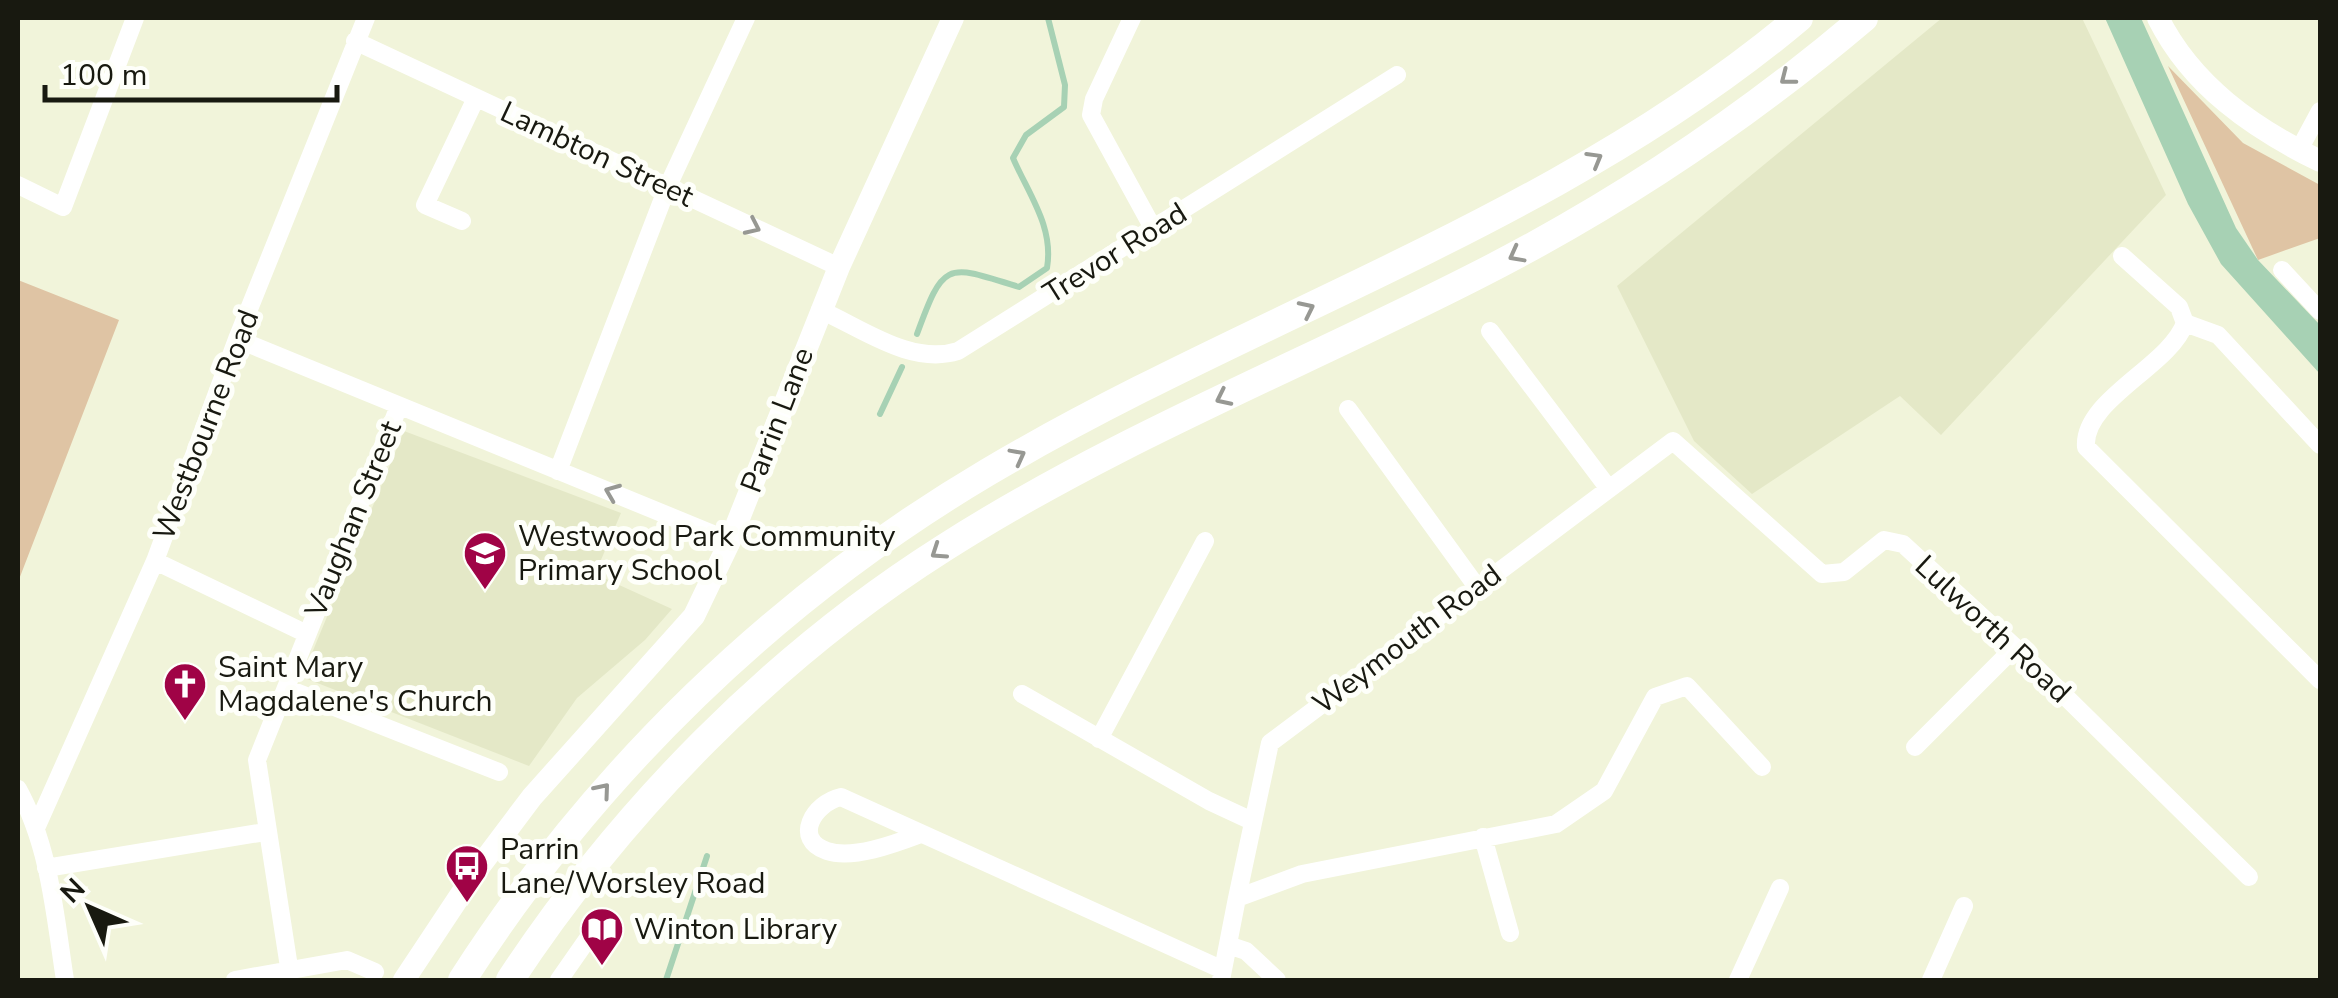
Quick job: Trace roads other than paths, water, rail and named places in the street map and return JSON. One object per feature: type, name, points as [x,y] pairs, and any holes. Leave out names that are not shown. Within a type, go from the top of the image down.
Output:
[{"type":"highway","points":[[462,980],[520,890],[624,765],[739,654],[854,559],[988,472],[1200,360],[1463,234],[1619,145],[1800,18]]},
{"type":"highway","points":[[510,980],[602,856],[705,742],[816,640],[876,596],[1007,509],[1110,454],[1552,236],[1692,149],[1864,18]]},
{"type":"main road","name":"Parrin Lane","points":[[404,980],[477,870],[532,797],[694,616],[730,541],[820,310],[953,18]]},
{"type":"main road","points":[[2158,18],[2189,68],[2231,107],[2320,161]]},
{"type":"street","points":[[18,185],[63,207],[135,18]]},
{"type":"street","name":"Westbourne Road","points":[[36,828],[155,561],[237,340],[366,18]]},
{"type":"street","points":[[558,470],[667,188],[746,18]]},
{"type":"street","points":[[1132,18],[1094,99],[1091,115],[1098,135],[1154,230]]},
{"type":"street","name":"Lambton Street","points":[[355,41],[839,267]]},
{"type":"street","name":"Trevor Road","points":[[820,310],[912,352],[948,354],[1154,230],[1397,76]]},
{"type":"street","points":[[462,221],[426,204],[476,98]]},
{"type":"street","points":[[2299,150],[2320,111]]},
{"type":"street","points":[[2122,256],[2179,307],[2185,323],[2218,335],[2320,445]]},
{"type":"street","points":[[2282,270],[2320,311]]},
{"type":"street","points":[[2185,323],[2171,346],[2089,426],[2086,447],[2320,680]]},
{"type":"street","points":[[1490,330],[1609,489]]},
{"type":"street","points":[[237,340],[730,541]]},
{"type":"street","name":"Vaughan Street","points":[[290,976],[257,760],[399,406]]},
{"type":"street","points":[[1348,410],[1477,587]]},
{"type":"street","name":"Weymouth Road","points":[[1222,975],[1270,743],[1673,441]]},
{"type":"street","name":"Lulworth Road","points":[[1673,441],[1816,570],[1837,574],[1876,543],[1898,542],[2015,647],[2249,878]]},
{"type":"street","points":[[1099,739],[1205,542]]},
{"type":"street","points":[[155,561],[307,634]]},
{"type":"street","points":[[1915,747],[2015,647]]},
{"type":"street","points":[[1237,898],[1302,874],[1556,824],[1604,791],[1655,697],[1688,686],[1762,767]]},
{"type":"street","points":[[286,688],[499,772]]},
{"type":"street","points":[[1022,694],[1252,820]]},
{"type":"street","points":[[18,789],[36,828],[66,980]]},
{"type":"street","points":[[922,834],[849,852],[827,851],[815,842],[810,826],[814,810],[826,800],[841,796],[922,834],[1222,975]]},
{"type":"street","points":[[46,868],[265,832]]},
{"type":"street","points":[[1482,837],[1510,934]]},
{"type":"street","points":[[1738,980],[1780,888]]},
{"type":"street","points":[[1931,980],[1964,906]]},
{"type":"street","points":[[560,980],[589,937]]},
{"type":"street","points":[[1228,945],[1246,951],[1277,980]]},
{"type":"street","points":[[235,980],[290,976],[347,960],[375,972]]},
{"type":"waterway","points":[[917,334],[934,292],[951,274],[976,274],[1019,287],[1047,268],[1044,225],[1013,158],[1026,135],[1064,107],[1065,85],[1048,18]]},
{"type":"waterway","points":[[880,414],[902,367]]},
{"type":"waterway","points":[[666,980],[707,856]]},
{"type":"place","name":"Westwood Park Community Primary School","points":[[485,591]]},
{"type":"place","name":"Saint Mary Magdalene's Church","points":[[185,722]]},
{"type":"place","name":"Parrin Lane/Worsley Road","points":[[467,904]]},
{"type":"place","name":"Winton Library","points":[[602,967]]}]
